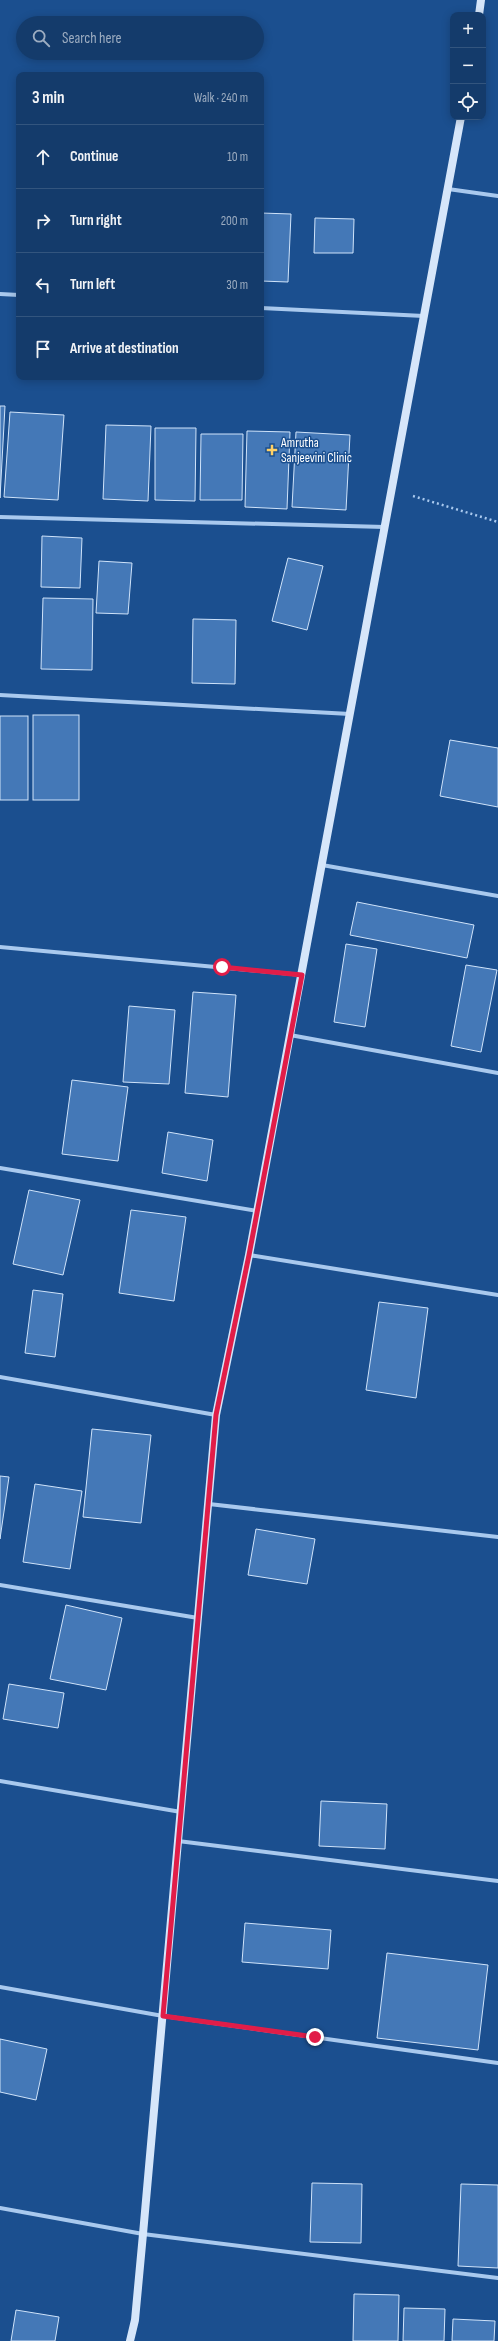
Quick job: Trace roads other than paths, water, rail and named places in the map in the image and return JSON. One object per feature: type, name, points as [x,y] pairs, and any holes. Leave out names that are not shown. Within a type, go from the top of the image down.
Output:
[{"type":"main road","points":[[479,12],[481,0]]},
{"type":"main road","points":[[130,2341],[135,2320],[143,2234],[216,1415],[249,1255],[302,975],[460,120]]},
{"type":"street","points":[[448,189],[498,196]]},
{"type":"street","points":[[0,294],[16,295]]},
{"type":"street","points":[[264,308],[425,316]]},
{"type":"street","points":[[0,517],[385,527]]},
{"type":"street","points":[[0,696],[350,714]]},
{"type":"street","points":[[322,865],[498,896]]},
{"type":"street","points":[[0,947],[302,975]]},
{"type":"street","points":[[290,1035],[498,1073]]},
{"type":"street","points":[[0,1168],[257,1212]]},
{"type":"street","points":[[249,1255],[498,1295]]},
{"type":"street","points":[[0,1376],[216,1415]]},
{"type":"street","points":[[209,1504],[498,1537]]},
{"type":"street","points":[[0,1585],[198,1618]]},
{"type":"street","points":[[0,1781],[181,1812]]},
{"type":"street","points":[[178,1841],[498,1881]]},
{"type":"street","points":[[0,1987],[163,2016],[498,2063]]},
{"type":"street","points":[[0,2208],[143,2234],[498,2278]]},
{"type":"place","name":"Amrutha Sanjeevini Clinic","points":[[272,450]]}]
